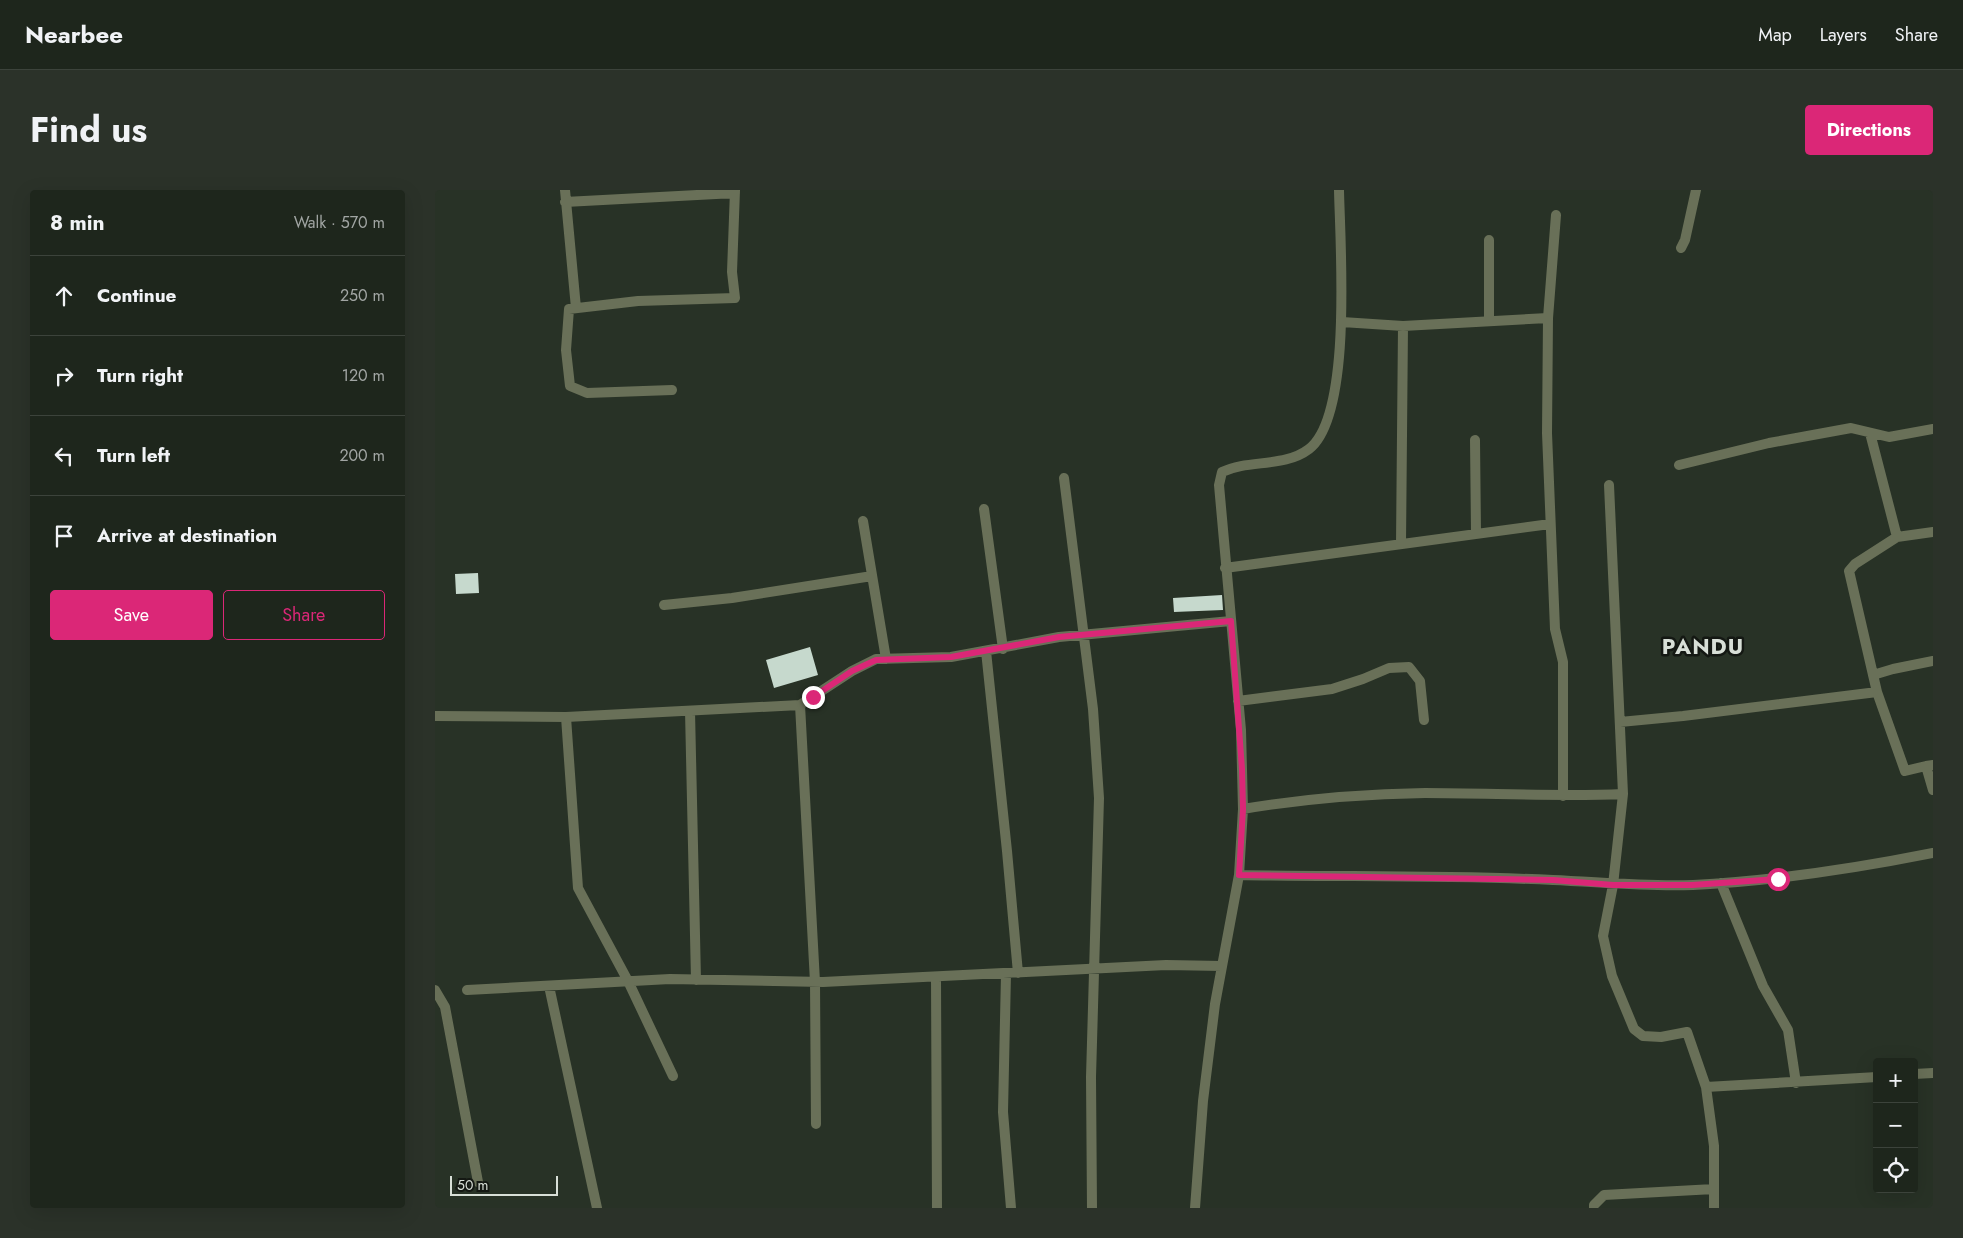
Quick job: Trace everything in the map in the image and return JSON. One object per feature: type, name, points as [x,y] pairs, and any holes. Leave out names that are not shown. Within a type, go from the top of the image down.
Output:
[{"type":"street","points":[[565,190],[576,308]]},
{"type":"street","points":[[1195,1208],[1203,1101],[1215,1004],[1239,875],[1243,809],[1238,702],[1219,486],[1222,472],[1236,466],[1288,459],[1309,450],[1321,437],[1333,394],[1343,322],[1339,190]]},
{"type":"street","points":[[1681,248],[1685,240],[1696,190]]},
{"type":"street","points":[[565,202],[735,192],[732,272],[735,298],[638,301],[569,309],[566,350],[570,386],[587,393],[671,390]]},
{"type":"street","points":[[1556,215],[1548,318],[1550,524],[1555,629],[1563,662],[1563,796]]},
{"type":"street","points":[[1489,240],[1489,320]]},
{"type":"street","points":[[1343,322],[1403,326],[1548,318]]},
{"type":"street","points":[[1401,544],[1403,326]]},
{"type":"street","points":[[1679,465],[1769,443],[1851,428],[1889,437],[1933,430]]},
{"type":"street","points":[[1870,433],[1897,538]]},
{"type":"street","points":[[1475,440],[1476,533]]},
{"type":"street","points":[[1064,478],[1085,635],[1093,709],[1099,798],[1091,1077],[1092,1208]]},
{"type":"street","points":[[1609,484],[1623,794],[1613,885],[1603,936],[1612,976],[1634,1029],[1643,1036],[1661,1037],[1687,1032],[1706,1087],[1713,1146],[1713,1208]]},
{"type":"street","points":[[984,509],[1003,648]]},
{"type":"street","points":[[863,521],[886,659]]},
{"type":"street","points":[[1225,568],[1550,524]]},
{"type":"street","points":[[1933,532],[1897,538],[1855,564],[1849,571],[1877,692],[1905,771],[1930,766],[1933,790]]},
{"type":"street","points":[[664,605],[732,598],[872,576]]},
{"type":"street","points":[[435,716],[566,717],[800,705],[852,671],[876,660],[951,657],[1059,637],[1231,621]]},
{"type":"street","points":[[986,651],[1018,973]]},
{"type":"street","points":[[1873,675],[1893,668],[1933,661]]},
{"type":"street","points":[[1238,702],[1332,689],[1389,668],[1409,667],[1420,681],[1424,720]]},
{"type":"street","points":[[1619,722],[1877,692]]},
{"type":"street","points":[[800,705],[815,982],[816,1124]]},
{"type":"street","points":[[691,711],[696,980]]},
{"type":"street","points":[[566,717],[577,888],[628,981],[673,1076]]},
{"type":"street","points":[[1243,809],[1283,802],[1424,794],[1563,796],[1623,794]]},
{"type":"street","points":[[1239,875],[1543,880],[1613,885],[1721,883],[1778,879],[1850,870],[1933,853]]},
{"type":"street","points":[[1721,883],[1763,986],[1788,1030],[1796,1083]]},
{"type":"street","points":[[467,990],[628,981],[815,982],[936,978],[1166,965],[1222,966]]},
{"type":"street","points":[[1006,974],[1003,1112],[1011,1208]]},
{"type":"street","points":[[936,978],[937,1208]]},
{"type":"street","points":[[549,986],[597,1208]]},
{"type":"street","points":[[435,990],[445,1006],[478,1182]]},
{"type":"street","points":[[1918,1074],[1933,1073]]},
{"type":"street","points":[[1706,1087],[1873,1077]]},
{"type":"street","points":[[1594,1208],[1594,1205],[1605,1195],[1713,1189]]},
{"type":"building","points":[[478,573],[479,593],[456,594],[455,574]]},
{"type":"building","points":[[1222,595],[1223,610],[1174,612],[1173,598]]},
{"type":"building","points":[[810,647],[818,675],[774,688],[766,660]]},
{"type":"district","name":"PANDU","points":[[1703,646]]},
{"type":"route","points":[[813,697],[852,671],[876,660],[951,657],[1059,637],[1231,621],[1241,730],[1243,809],[1239,875],[1553,880],[1613,885],[1692,885],[1778,879]]}]
